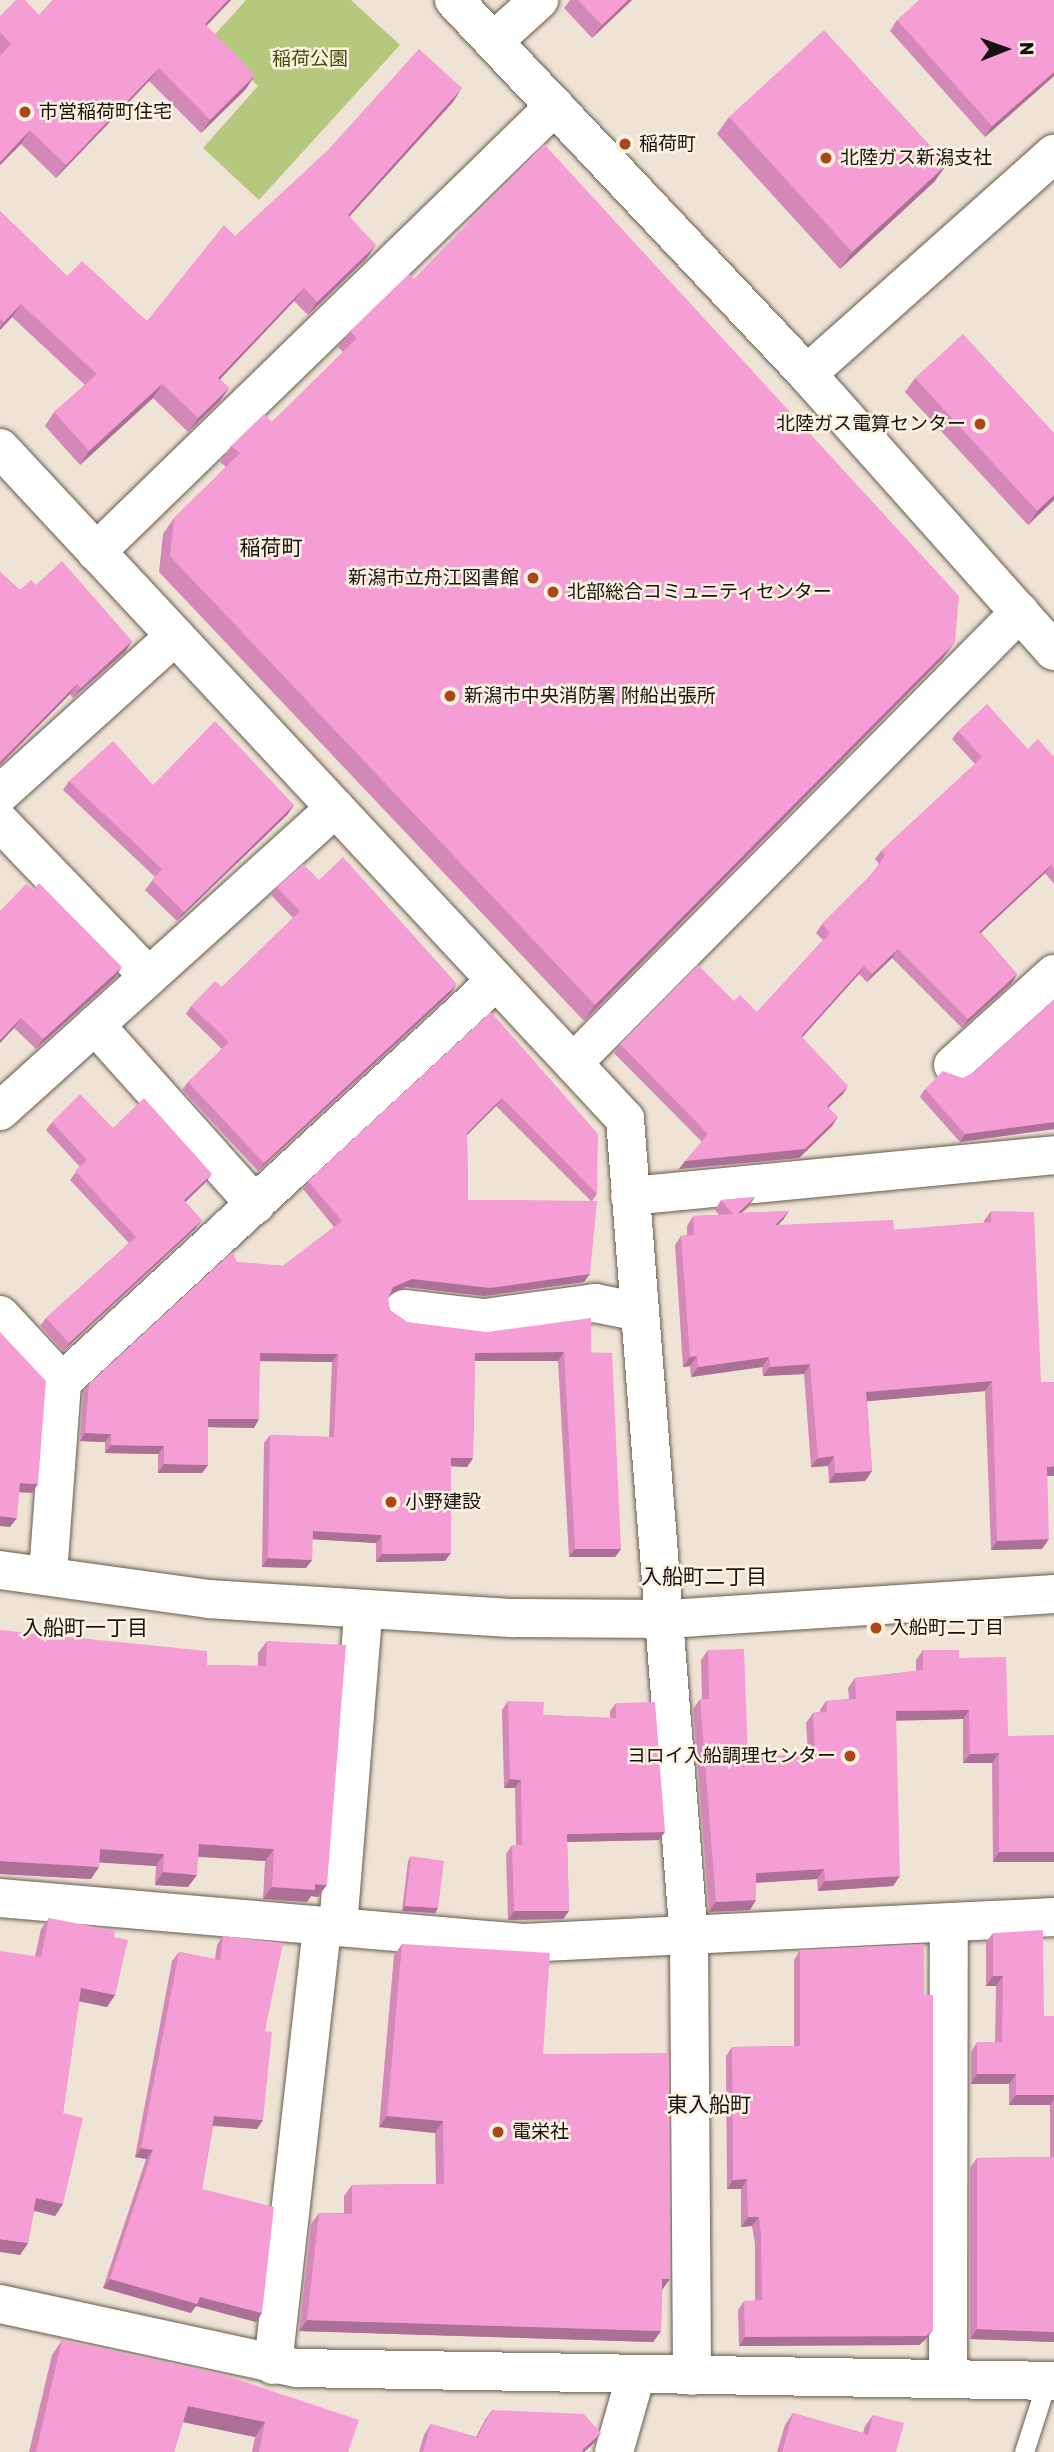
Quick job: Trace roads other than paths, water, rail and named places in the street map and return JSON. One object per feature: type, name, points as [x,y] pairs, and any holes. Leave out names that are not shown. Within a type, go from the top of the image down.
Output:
[{"type":"street","points":[[454,0],[807,374],[1054,651]]},
{"type":"street","points":[[494,41],[539,0]]},
{"type":"street","points":[[96,552],[555,106]]},
{"type":"street","points":[[807,374],[1054,154]]},
{"type":"street","points":[[7,470],[96,552],[625,1119],[635,1311],[667,1619],[689,1940],[692,2376]]},
{"type":"street","points":[[573,1063],[1020,612]]},
{"type":"street","points":[[0,794],[175,636]]},
{"type":"street","points":[[0,1111],[335,808]]},
{"type":"street","points":[[0,822],[148,976]]},
{"type":"street","points":[[953,1065],[1054,974]]},
{"type":"street","points":[[48,1574],[62,1382],[496,981]]},
{"type":"street","points":[[95,1025],[256,1205]]},
{"type":"street","points":[[630,1196],[1054,1155]]},
{"type":"street","points":[[404,1309],[484,1318],[595,1303],[635,1311]]},
{"type":"street","points":[[0,1315],[62,1382]]},
{"type":"street","points":[[0,1570],[48,1574],[208,1599],[363,1613],[667,1619],[1054,1594]]},
{"type":"street","points":[[273,2365],[330,1927],[363,1613]]},
{"type":"street","points":[[0,1898],[523,1943],[689,1940],[949,1926],[1054,1917]]},
{"type":"street","points":[[948,2379],[949,1926]]},
{"type":"street","points":[[0,2304],[273,2365],[636,2375],[1051,2381]]},
{"type":"street","points":[[614,2452],[636,2375]]},
{"type":"lane","points":[[1024,2452],[1051,2381]]},
{"type":"place","name":"市営稲荷町住宅","points":[[25,112]]},
{"type":"place","name":"稲荷町","points":[[625,144]]},
{"type":"place","name":"北陸ガス新潟支社","points":[[826,158]]},
{"type":"place","name":"北陸ガス電算センター","points":[[980,424]]},
{"type":"place","name":"新潟市立舟江図書館","points":[[533,578]]},
{"type":"place","name":"北部総合コミュニティセンター","points":[[553,592]]},
{"type":"place","name":"新潟市中央消防署 附船出張所","points":[[450,696]]},
{"type":"place","name":"小野建設","points":[[391,1502]]},
{"type":"place","name":"入船町二丁目","points":[[876,1628]]},
{"type":"place","name":"ヨロイ入船調理センター","points":[[850,1756]]},
{"type":"place","name":"電栄社","points":[[498,2132]]},
{"type":"district","name":"稲荷町","points":[[271,548]]},
{"type":"district","name":"入船町二丁目","points":[[704,1577]]},
{"type":"district","name":"入船町一丁目","points":[[85,1628]]},
{"type":"district","name":"東入船町","points":[[709,2105]]},
{"type":"park label","name":"稲荷公園","points":[[310,59]]}]
